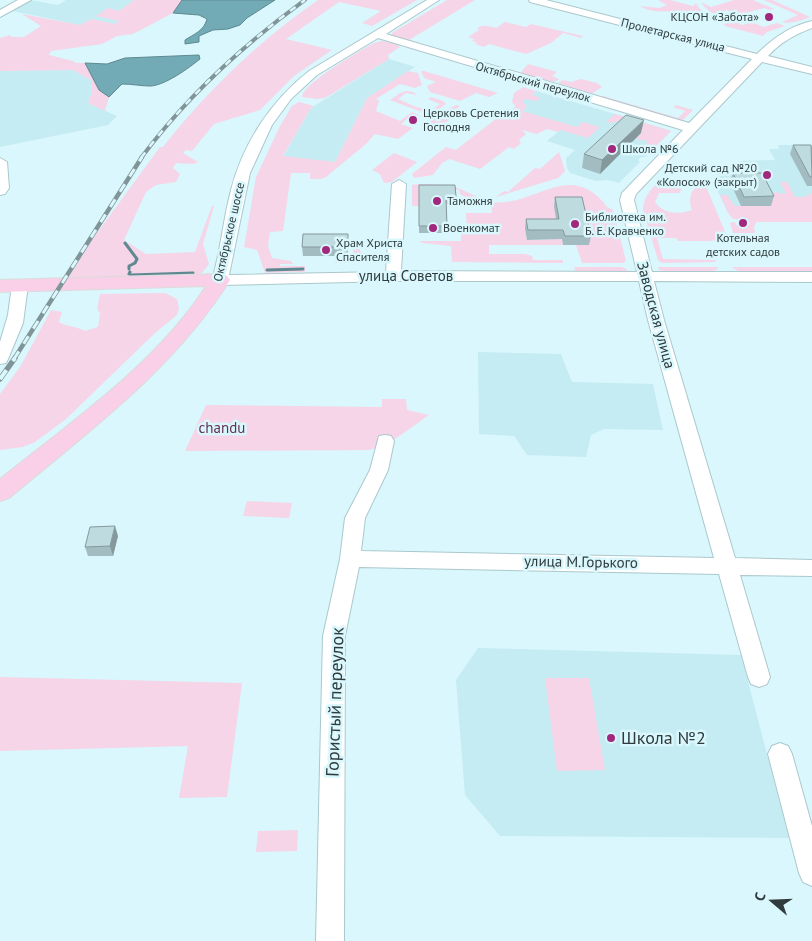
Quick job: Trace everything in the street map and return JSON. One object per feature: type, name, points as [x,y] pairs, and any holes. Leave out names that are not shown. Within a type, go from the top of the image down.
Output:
[{"type":"main road","name":"улица Советов","points":[[0,286],[220,280]]},
{"type":"main road","name":"Октябрьское шоссе","points":[[0,492],[125,390],[183,331],[214,291],[220,280]]},
{"type":"street","points":[[0,14],[14,4],[26,0]]},
{"type":"street","name":"Октябрьское шоссе","points":[[220,280],[241,182],[251,154],[274,114],[292,92],[308,77],[434,0]]},
{"type":"street","name":"Пролетарская улица","points":[[534,0],[812,71]]},
{"type":"street","name":"Заводская улица","points":[[759,677],[656,320],[628,209],[627,196],[781,37],[812,24]]},
{"type":"street","name":"Октябрьский переулок","points":[[376,34],[444,56],[691,128]]},
{"type":"street","points":[[0,162],[2,188],[0,191]]},
{"type":"street","points":[[393,276],[399,184]]},
{"type":"street","name":"улица Советов","points":[[220,280],[393,276],[812,277]]},
{"type":"street","points":[[0,359],[10,341],[16,322],[20,285]]},
{"type":"street","name":"Гористый переулок","points":[[330,941],[334,637],[350,559],[355,518],[379,470],[385,441]]},
{"type":"street","name":"улица М.Горького","points":[[350,559],[812,568]]},
{"type":"street","points":[[780,754],[812,873]]},
{"type":"shaded area","points":[[30,0],[58,5],[66,0],[134,0],[119,11],[108,8],[97,16],[120,21],[115,24],[91,19],[80,25],[13,11]]},
{"type":"shaded area","points":[[182,0],[275,0],[247,18],[240,25],[228,29],[213,30],[199,36],[199,42],[185,44],[185,40],[201,29],[207,19],[199,15],[173,13]]},
{"type":"shaded area","points":[[199,55],[200,59],[169,80],[150,86],[122,84],[109,97],[99,90],[85,63],[107,64],[125,58]]},
{"type":"shaded area","points":[[389,59],[415,67],[367,98],[335,162],[283,157],[311,108]]},
{"type":"shaded area","points":[[73,70],[91,80],[92,92],[88,103],[117,116],[108,125],[0,147],[0,71]]},
{"type":"shaded area","name":"Школа №6","points":[[536,91],[671,131],[645,157],[641,157],[638,160],[640,162],[619,183],[608,180],[596,181],[570,173],[567,168],[566,158],[575,150],[547,141],[560,130],[507,113]]},
{"type":"shaded area","name":"Детский сад №20 «Колосок» (закрыт)","points":[[778,145],[806,145],[809,149],[812,149],[812,212],[790,215],[728,213],[713,181],[740,161],[775,160],[769,149],[779,149]]},
{"type":"shaded area","points":[[478,352],[561,354],[572,382],[653,384],[663,430],[604,429],[591,435],[586,457],[527,455],[514,436],[479,434]]},
{"type":"shaded area","name":"Школа №2","points":[[478,648],[741,655],[789,838],[500,836],[465,795],[456,680]]},
{"type":"green space","points":[[134,0],[182,0],[173,13],[133,34],[117,36],[102,44],[51,51],[49,55],[76,63],[85,63],[99,90],[109,97],[105,111],[88,103],[92,92],[91,80],[73,70],[0,71],[0,38],[10,35],[12,37],[24,37],[41,26],[22,14],[80,25],[91,19],[115,24],[119,21],[96,16],[108,8],[119,11]]},
{"type":"green space","points":[[318,0],[417,0],[372,26],[362,23],[381,11],[339,2],[286,39],[332,50],[294,76],[260,110],[214,124],[192,151],[186,150],[183,153],[198,162],[193,164],[176,163],[173,168],[180,174],[176,182],[156,185],[146,192],[124,240],[146,254],[195,252],[212,206],[214,206],[203,244],[209,264],[202,273],[67,280],[94,237],[160,147],[163,147],[216,86],[235,68],[275,32]]},
{"type":"green space","points":[[447,0],[475,0],[409,40],[392,37],[392,33]]},
{"type":"green space","points":[[658,0],[670,0],[693,6],[696,3],[708,15],[700,16],[697,20],[683,13],[655,11],[640,6],[659,8],[667,5]]},
{"type":"green space","points":[[734,0],[753,0],[774,9],[764,8],[738,15],[727,10],[717,13],[723,16],[710,12],[701,2],[711,7]]},
{"type":"green space","points":[[764,0],[772,0],[810,17],[796,22],[782,22],[798,15]]},
{"type":"green space","points":[[731,17],[735,19],[733,21],[742,25],[752,22],[763,27],[777,23],[785,26],[767,32],[763,36],[725,26],[724,24],[728,22],[726,19]]},
{"type":"green space","points":[[505,22],[526,27],[531,24],[583,36],[581,38],[563,33],[551,43],[526,54],[489,44],[484,47],[475,44],[477,42],[472,41],[474,39],[468,37],[479,30],[477,28],[486,26],[496,28]]},
{"type":"green space","points":[[382,41],[396,44],[400,47],[388,55],[389,59],[325,98],[302,97],[312,84],[333,68],[374,43]]},
{"type":"green space","points":[[528,64],[557,72],[552,76],[559,79],[554,82],[522,75],[522,71]]},
{"type":"green space","points":[[408,71],[418,73],[422,85],[415,88],[400,84],[376,99],[379,101],[376,111],[400,121],[412,112],[423,117],[413,114],[401,124],[413,128],[398,139],[375,134],[366,144],[326,177],[310,179],[310,173],[291,173],[283,231],[270,232],[268,246],[272,258],[291,261],[293,264],[280,264],[280,266],[305,266],[305,272],[265,273],[257,250],[244,247],[256,177],[280,126],[292,106],[299,102],[314,106],[283,156],[335,162],[367,98]]},
{"type":"green space","points":[[421,71],[498,93],[489,97],[476,93],[460,101],[430,92],[427,86],[436,82],[424,78]]},
{"type":"green space","points":[[581,79],[597,83],[602,87],[591,94],[558,83],[563,80],[571,82]]},
{"type":"green space","points":[[523,87],[536,91],[532,95],[541,98],[536,101],[526,99],[522,102],[527,106],[522,111],[577,127],[583,122],[600,127],[588,138],[560,130],[558,132],[547,129],[537,134],[522,130],[526,134],[519,140],[521,143],[514,149],[509,147],[480,169],[449,159],[442,163],[433,175],[414,178],[412,174],[446,147],[456,150],[502,114],[516,107],[512,102],[514,93]]},
{"type":"green space","points":[[406,91],[417,95],[406,93],[398,99],[416,107],[432,110],[440,104],[428,99],[431,97],[446,104],[432,114],[427,114],[390,100]]},
{"type":"green space","points":[[603,96],[678,118],[685,111],[673,107],[676,105],[693,110],[681,122],[600,98]]},
{"type":"green space","points":[[456,105],[460,106],[449,115],[453,117],[439,127],[431,124],[430,121],[432,119]]},
{"type":"green space","points":[[615,114],[671,131],[654,148],[646,145],[647,141],[636,139],[641,133],[621,120],[612,123],[606,122]]},
{"type":"green space","points":[[559,152],[565,171],[558,178],[496,197],[504,191],[508,192],[535,168],[540,169]]},
{"type":"green space","points":[[394,153],[417,162],[392,182],[384,183],[380,174],[372,170]]},
{"type":"green space","points":[[665,177],[670,177],[665,183],[682,189],[679,193],[659,193],[655,202],[658,206],[672,212],[682,213],[692,210],[690,197],[692,193],[697,187],[705,184],[728,239],[678,241],[676,238],[657,238],[663,259],[716,260],[715,262],[662,263],[658,260],[643,205],[650,191]]},
{"type":"green space","points":[[780,182],[787,182],[795,197],[804,197],[812,193],[812,222],[756,222],[754,227],[755,233],[733,233],[730,223],[735,222],[736,225],[750,224],[748,219],[733,219],[728,213],[720,195],[727,195],[735,206],[771,206],[764,191],[786,194]]},
{"type":"green space","points":[[412,185],[455,187],[483,200],[492,202],[508,202],[566,185],[580,186],[594,193],[608,208],[612,209],[626,261],[623,263],[582,263],[576,245],[589,245],[567,229],[525,229],[527,240],[562,239],[563,245],[489,245],[489,254],[525,254],[532,256],[533,260],[563,260],[563,263],[452,262],[451,246],[419,241],[461,241],[461,233],[467,233],[466,213],[492,213],[491,202],[475,202],[460,194],[459,190],[445,189],[419,206],[412,206]]},
{"type":"green space","points":[[354,240],[357,241],[362,256],[382,259],[381,263],[335,263],[336,260],[353,259]]},
{"type":"green space","points":[[574,267],[622,267],[628,272],[576,272]]},
{"type":"green space","points":[[658,267],[718,267],[718,269],[713,271],[664,271],[659,270]]},
{"type":"green space","points":[[731,267],[812,267],[812,272],[740,272]]},
{"type":"green space","points":[[165,293],[177,299],[179,309],[177,315],[155,333],[66,419],[35,442],[23,447],[0,450],[0,394],[20,367],[51,310],[62,312],[59,322],[85,331],[98,327],[100,313],[97,309],[100,294]]},
{"type":"green space","name":"chandu","points":[[382,399],[406,399],[407,410],[429,415],[388,444],[369,450],[185,451],[206,405],[382,407]]},
{"type":"green space","points":[[247,501],[292,503],[289,518],[243,516]]},
{"type":"green space","points":[[0,677],[242,683],[227,797],[179,798],[188,746],[0,751]]},
{"type":"green space","points":[[545,678],[589,678],[605,770],[557,771]]},
{"type":"green space","points":[[298,830],[297,851],[256,852],[258,831]]},
{"type":"building","points":[[626,115],[644,120],[602,160],[584,154]]},
{"type":"building","points":[[793,145],[811,145],[812,177],[810,177]]},
{"type":"building","points":[[733,173],[762,173],[774,196],[744,197]]},
{"type":"building","points":[[419,185],[455,185],[456,197],[446,197],[447,226],[419,226]]},
{"type":"building","points":[[555,197],[582,197],[591,236],[565,236],[563,230],[528,230],[526,219],[559,219]]},
{"type":"building","points":[[303,234],[348,234],[348,247],[302,247]]},
{"type":"building","points":[[115,526],[110,546],[85,547],[90,527]]},
{"type":"waterway","points":[[125,243],[137,259],[135,263],[129,266],[129,269]]},
{"type":"waterway","points":[[267,270],[303,269]]},
{"type":"waterway","points":[[130,272],[129,274],[131,275],[193,273]]},
{"type":"railway","points":[[141,158],[177,113],[217,73],[238,53],[305,0]]},
{"type":"railway","points":[[14,359],[142,157]]},
{"type":"railway","points":[[0,379],[15,358]]},
{"type":"place","name":"КЦСОН «Забота»","points":[[769,17]]},
{"type":"place","name":"Церковь Сретения Господня","points":[[413,120]]},
{"type":"place","name":"Школа №6","points":[[612,149]]},
{"type":"place","name":"Детский сад №20 «Колосок» (закрыт)","points":[[767,175]]},
{"type":"place","name":"Таможня","points":[[437,201]]},
{"type":"place","name":"Котельная детских садов","points":[[743,223]]},
{"type":"place","name":"Библиотека им. Б. Е. Кравченко","points":[[575,224]]},
{"type":"place","name":"Военкомат","points":[[433,228]]},
{"type":"place","name":"Храм Христа Спасителя","points":[[326,250]]},
{"type":"place","name":"Школа №2","points":[[611,738]]}]
